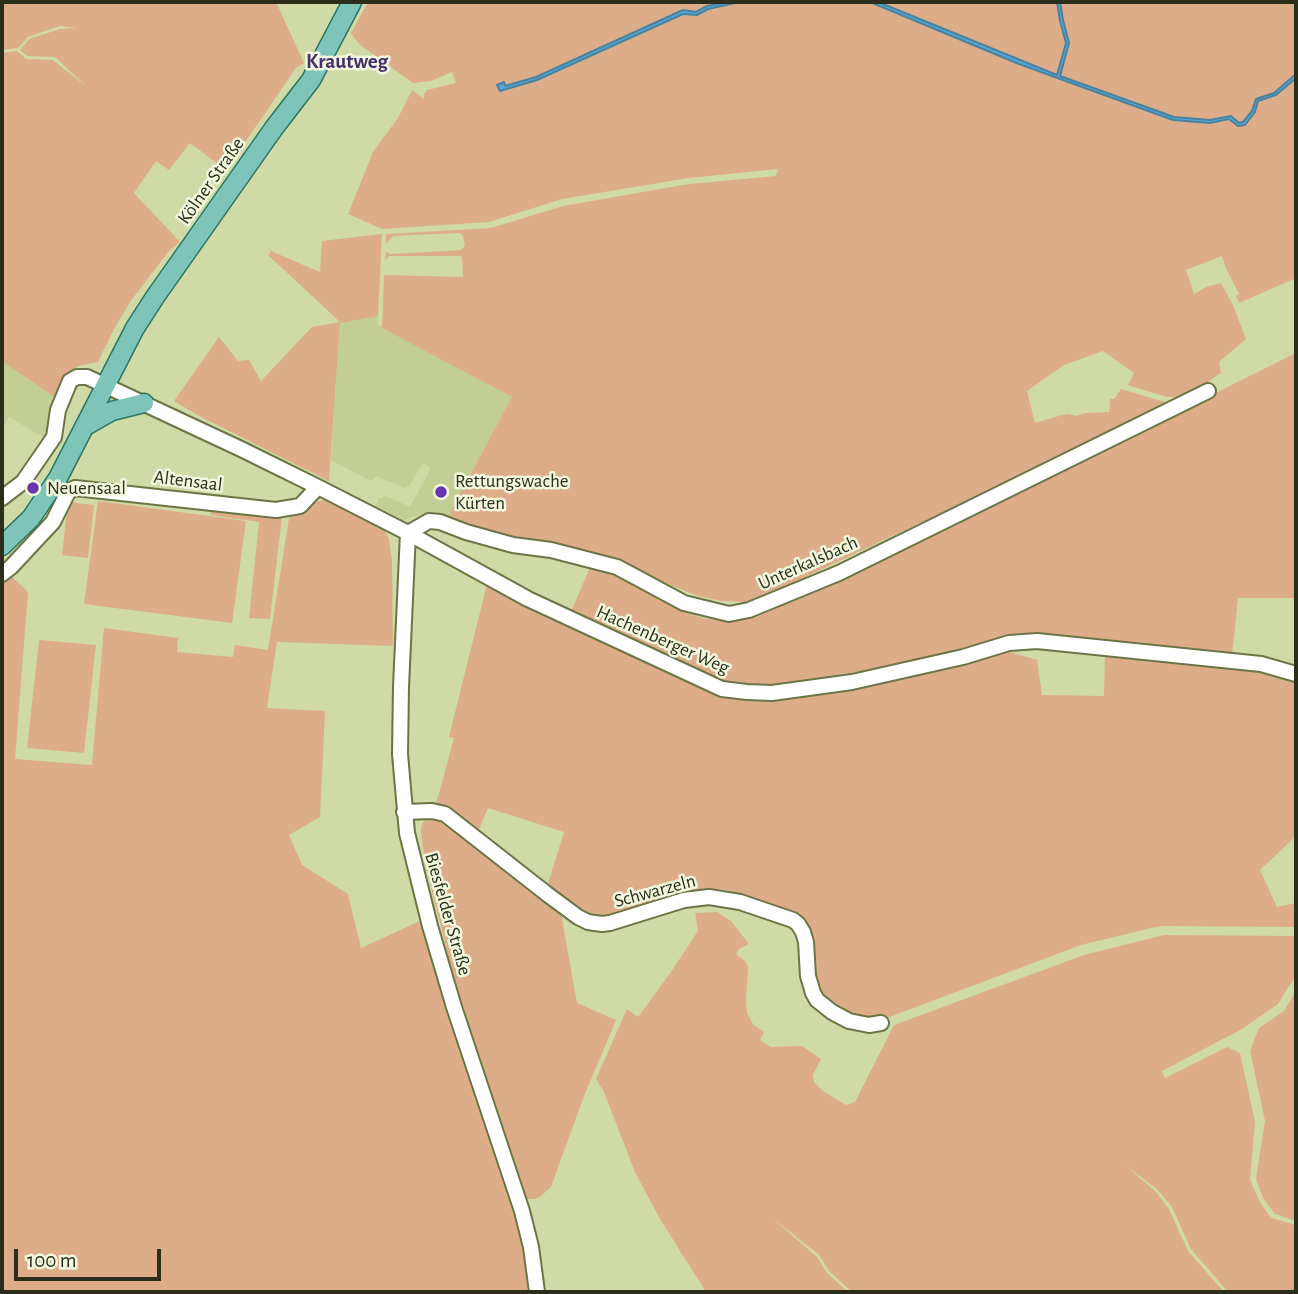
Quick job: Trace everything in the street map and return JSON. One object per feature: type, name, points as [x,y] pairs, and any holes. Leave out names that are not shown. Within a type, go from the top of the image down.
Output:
[{"type":"main road","name":"Kölner Straße","points":[[2,547],[31,518],[58,478],[135,328],[274,128],[311,80],[352,2]]},
{"type":"main road","points":[[84,427],[112,411],[144,403]]},
{"type":"street","points":[[2,498],[23,482],[54,437],[58,410],[70,381],[77,377],[87,377],[105,385]]},
{"type":"street","name":"Hachenberger Weg","points":[[105,385],[318,487],[528,599],[722,689],[772,693],[838,684],[963,657],[1009,643],[1037,640],[1261,664],[1296,674]]},
{"type":"street","name":"Unterkalsbach","points":[[408,533],[429,521],[440,522],[466,533],[513,545],[551,550],[617,567],[684,604],[729,614],[749,610],[839,573],[1208,391]]},
{"type":"street","name":"Altensaal","points":[[2,574],[53,522],[68,492],[75,488],[276,510],[300,506],[318,487]]},
{"type":"street","name":"Biesfelder Straße","points":[[408,533],[400,754],[404,812],[430,926],[522,1211],[531,1247],[537,1292]]},
{"type":"street","name":"Schwarzeln","points":[[404,812],[432,811],[445,814],[547,894],[588,922],[610,923],[684,900],[709,897],[740,902],[793,920],[803,932],[808,976],[817,1000],[849,1021],[869,1025],[881,1023]]},
{"type":"shaded area","points":[[2,2],[276,2],[304,63],[296,68],[226,170],[190,143],[169,170],[156,161],[134,193],[180,242],[169,251],[130,302],[98,362],[78,366],[69,373],[56,398],[2,361],[2,53],[17,51],[26,59],[53,60],[87,87],[55,57],[27,56],[20,50],[29,39],[60,29],[76,28],[60,26],[28,37],[18,48],[2,50]]},
{"type":"shaded area","points":[[368,2],[730,2],[707,6],[696,12],[683,10],[536,77],[505,86],[504,82],[498,84],[500,91],[537,80],[684,13],[697,15],[708,9],[740,2],[870,2],[1019,64],[1173,120],[1210,123],[1229,119],[1238,126],[1245,125],[1255,112],[1258,101],[1276,95],[1296,78],[1296,278],[1239,303],[1236,296],[1239,294],[1222,256],[1186,270],[1194,294],[1221,283],[1246,339],[1219,362],[1221,373],[1186,397],[1167,397],[1128,385],[1134,373],[1103,351],[1064,365],[1027,391],[1035,423],[1062,415],[1109,412],[1110,399],[1114,399],[1121,389],[1165,402],[1165,407],[765,596],[748,602],[722,601],[698,596],[624,562],[592,552],[465,526],[447,518],[512,397],[382,328],[384,275],[463,277],[460,256],[389,256],[385,260],[386,251],[390,254],[447,251],[461,250],[465,246],[460,233],[393,236],[386,243],[386,234],[491,228],[563,206],[689,184],[776,176],[778,169],[689,178],[562,199],[489,222],[382,229],[348,214],[373,152],[398,118],[412,90],[424,99],[427,90],[456,83],[452,72],[431,81],[413,83],[359,44],[351,33]]},
{"type":"shaded area","points":[[878,2],[1057,2],[1066,43],[1057,75]]},
{"type":"shaded area","points":[[1060,2],[1296,2],[1296,74],[1274,93],[1256,99],[1252,111],[1243,122],[1239,123],[1230,116],[1210,120],[1174,117],[1060,76],[1069,43]]},
{"type":"shaded area","points":[[382,234],[378,316],[340,323],[329,481],[174,401],[219,337],[238,361],[249,360],[261,381],[312,327],[340,322],[268,255],[271,251],[320,272],[322,241]]},
{"type":"shaded area","points":[[378,316],[378,325],[512,397],[447,518],[431,511],[403,520],[376,505],[378,499],[386,496],[410,507],[431,468],[423,463],[409,486],[404,488],[377,476],[371,481],[331,460],[340,322]]},
{"type":"shaded area","points":[[1296,353],[1296,598],[1238,598],[1232,655],[1036,635],[1007,636],[921,660],[778,686],[745,686],[712,678],[570,614],[591,565],[634,583],[687,613],[706,619],[757,617]]},
{"type":"shaded area","points":[[2,361],[56,398],[51,426],[43,437],[9,417],[2,429]]},
{"type":"shaded area","points":[[326,499],[383,528],[389,539],[392,560],[393,646],[277,642],[267,708],[325,711],[320,817],[289,835],[302,865],[348,894],[361,948],[422,920],[525,1250],[528,1292],[2,1292],[2,581],[9,574],[28,592],[15,759],[92,765],[104,628],[178,638],[177,652],[233,657],[235,645],[268,650],[289,518],[303,512],[313,503]]},
{"type":"shaded area","points":[[98,501],[246,521],[232,623],[84,604]]},
{"type":"shaded area","points":[[68,502],[94,505],[88,558],[62,555]]},
{"type":"shaded area","points":[[210,506],[282,517],[270,619],[249,618],[259,522],[211,515]]},
{"type":"shaded area","points":[[487,584],[523,605],[722,695],[751,700],[780,700],[829,692],[971,662],[1007,651],[1037,660],[1042,695],[1104,696],[1105,653],[1264,671],[1285,676],[1296,682],[1296,836],[1260,870],[1277,907],[1296,903],[1296,925],[1155,927],[1081,945],[884,1019],[863,1018],[823,998],[813,980],[794,916],[727,890],[711,889],[683,895],[599,919],[583,915],[547,887],[564,832],[488,808],[477,834],[449,806],[435,808],[454,738],[449,737]]},
{"type":"shaded area","points":[[39,640],[96,645],[84,753],[27,748]]},
{"type":"shaded area","points":[[429,818],[442,820],[560,908],[577,1003],[616,1020],[584,1096],[551,1187],[535,1199],[524,1199],[463,1015],[422,844],[421,829],[423,822]]},
{"type":"shaded area","points":[[717,912],[731,921],[749,944],[739,949],[736,954],[748,967],[747,1013],[753,1024],[764,1032],[760,1040],[771,1047],[802,1046],[821,1059],[813,1075],[814,1082],[846,1105],[855,1102],[894,1025],[1084,955],[1164,935],[1296,936],[1296,975],[1278,1004],[1242,1029],[1162,1071],[1165,1078],[1227,1047],[1240,1053],[1255,1122],[1250,1180],[1271,1218],[1296,1225],[1296,1292],[1228,1292],[1191,1249],[1172,1207],[1157,1189],[1125,1165],[1155,1191],[1169,1209],[1188,1251],[1224,1292],[852,1292],[829,1271],[819,1255],[770,1216],[817,1257],[827,1273],[848,1292],[706,1292],[660,1219],[635,1172],[604,1092],[596,1079],[627,1009],[638,1017],[698,931],[695,913]]},
{"type":"shaded area","points":[[1296,991],[1296,1221],[1275,1214],[1263,1198],[1256,1179],[1265,1121],[1250,1051],[1259,1028],[1284,1011]]},
{"type":"water","points":[[740,2],[708,9],[697,15],[683,14],[537,80],[500,91],[497,85],[504,82],[505,86],[536,77],[683,10],[696,12],[707,6]]},
{"type":"water","points":[[870,2],[878,2],[1057,75],[1066,43],[1057,2],[1060,2],[1069,43],[1060,76],[1174,117],[1210,120],[1231,116],[1239,123],[1243,122],[1252,111],[1256,99],[1274,93],[1296,74],[1296,78],[1276,95],[1258,101],[1255,112],[1245,125],[1238,126],[1229,119],[1210,123],[1173,120],[1019,64]]},
{"type":"place","name":"Neuensaal","points":[[33,488]]},
{"type":"place","name":"Rettungswache Kürten","points":[[441,492]]},
{"type":"district","name":"Krautweg","points":[[347,62]]}]
